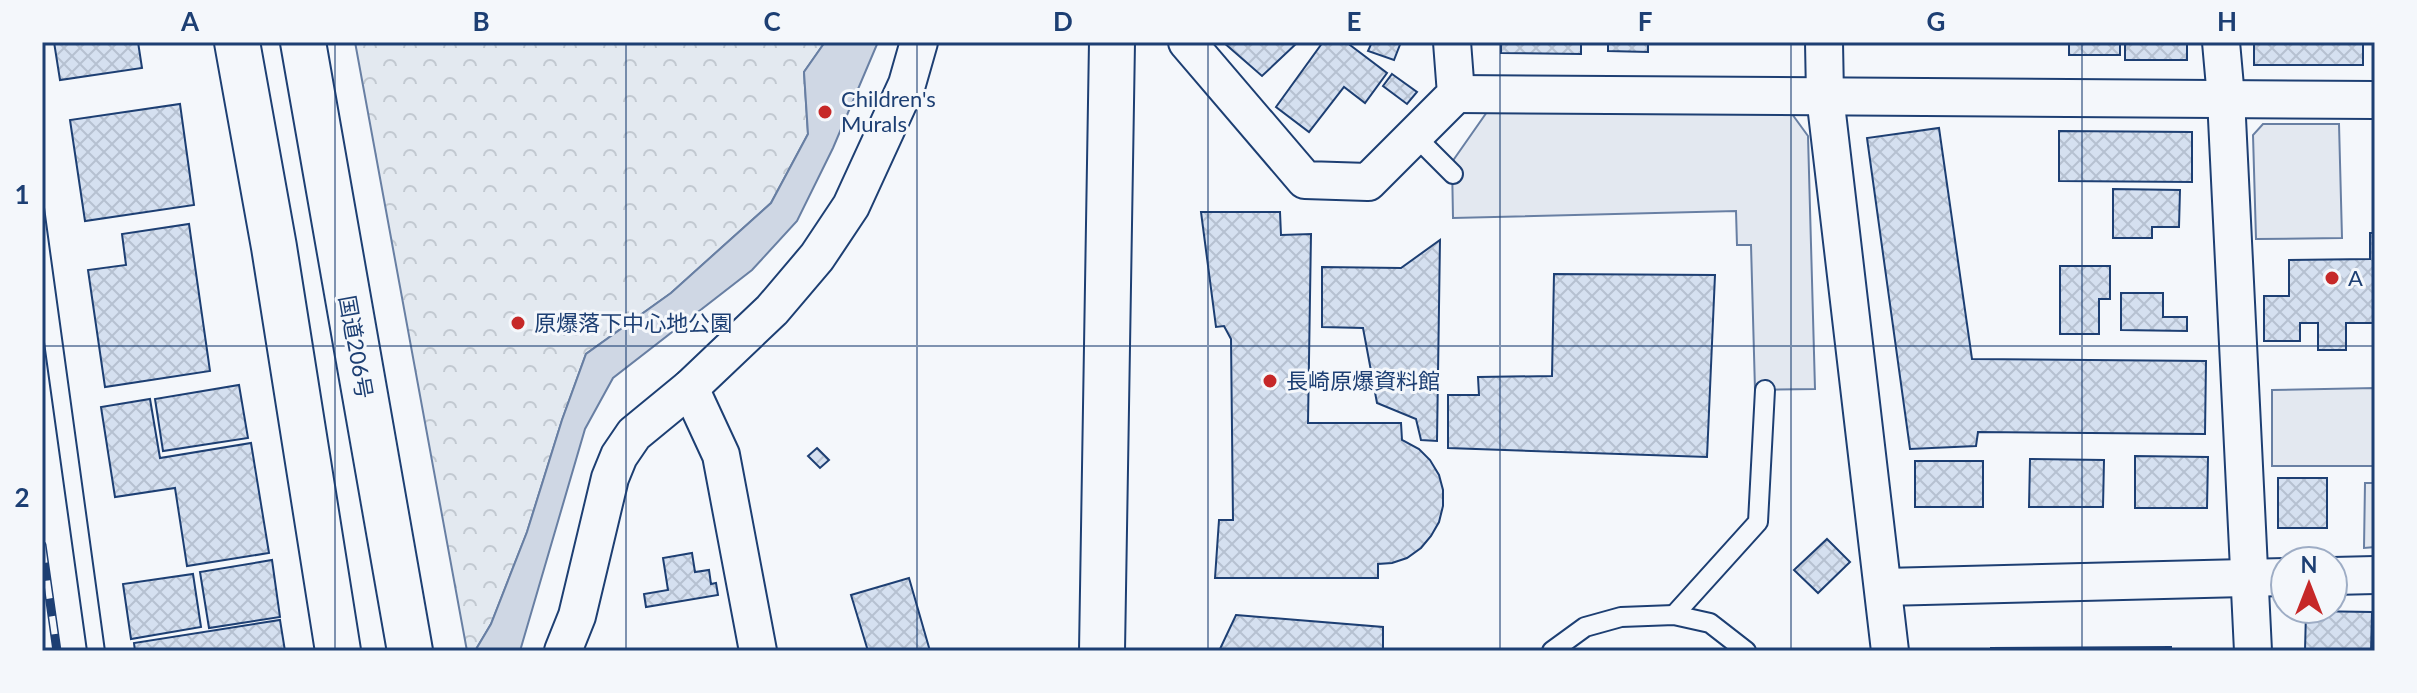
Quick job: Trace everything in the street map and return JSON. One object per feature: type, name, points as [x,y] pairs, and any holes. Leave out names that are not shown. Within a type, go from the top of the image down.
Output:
[{"type":"main road","points":[[237,42],[277,263],[338,651]]},
{"type":"main road","name":"国道206号","points":[[303,42],[410,651]]},
{"type":"main road","points":[[1102,651],[1112,42]]},
{"type":"street","points":[[563,651],[577,616],[610,478],[619,456],[634,434],[690,388],[772,310],[817,257],[851,206],[907,84],[919,42]]},
{"type":"street","points":[[1187,42],[1305,180],[1368,182],[1456,94],[2375,100]]},
{"type":"street","points":[[1452,42],[1456,94]]},
{"type":"street","points":[[1824,42],[1825,96],[1890,651]]},
{"type":"street","points":[[2221,42],[2267,578],[2253,651]]},
{"type":"street","points":[[690,388],[721,455],[758,651]]},
{"type":"street","points":[[2349,576],[2375,575]]},
{"type":"street","points":[[1884,587],[2267,578]]},
{"type":"lane","points":[[1414,135],[1453,174]]},
{"type":"lane","points":[[1674,615],[1758,522],[1765,390]]},
{"type":"lane","points":[[1552,651],[1585,627],[1621,617],[1674,615],[1710,623],[1746,651]]},
{"type":"green space","name":"原爆落下中心地公園","points":[[355,42],[825,42],[804,72],[808,134],[771,203],[671,293],[586,354],[527,532],[491,624],[475,651],[467,651]]},
{"type":"shaded area","points":[[825,42],[878,42],[833,148],[797,221],[752,270],[613,378],[585,429],[520,651],[475,651],[491,624],[527,532],[586,354],[671,293],[771,203],[808,134],[804,72]]},
{"type":"shaded area","points":[[1487,112],[1792,114],[1808,136],[1815,389],[1755,390],[1751,245],[1737,245],[1736,211],[1453,218],[1452,162]]},
{"type":"shaded area","points":[[2263,124],[2339,124],[2342,238],[2256,239],[2253,135]]},
{"type":"shaded area","points":[[2375,388],[2375,466],[2272,466],[2272,390]]},
{"type":"shaded area","points":[[2365,483],[2375,483],[2375,547],[2364,548]]},
{"type":"building","points":[[54,42],[138,42],[142,68],[60,80]]},
{"type":"building","points":[[1223,42],[1298,42],[1262,76]]},
{"type":"building","points":[[1323,42],[1346,42],[1387,73],[1365,103],[1344,87],[1309,132],[1276,107]]},
{"type":"building","points":[[1372,42],[1401,42],[1394,60],[1368,51]]},
{"type":"building","points":[[1501,42],[1581,42],[1581,54],[1501,53]]},
{"type":"building","points":[[1608,42],[1648,42],[1648,52],[1608,51]]},
{"type":"building","points":[[2069,42],[2120,42],[2120,55],[2069,55]]},
{"type":"building","points":[[2125,42],[2187,42],[2187,60],[2125,60]]},
{"type":"building","points":[[2254,42],[2363,42],[2363,65],[2254,65]]},
{"type":"building","points":[[1392,74],[1417,92],[1407,104],[1383,86]]},
{"type":"building","points":[[180,104],[194,205],[85,221],[70,120]]},
{"type":"building","points":[[1939,128],[1972,359],[2206,361],[2205,434],[1978,432],[1976,446],[1910,449],[1867,138]]},
{"type":"building","points":[[2059,131],[2192,132],[2192,182],[2059,181]]},
{"type":"building","points":[[2113,189],[2180,190],[2179,227],[2152,227],[2152,238],[2113,238]]},
{"type":"building","name":"長崎原爆資料館","points":[[1201,212],[1280,212],[1281,235],[1311,234],[1308,423],[1401,423],[1402,440],[1419,449],[1439,475],[1443,506],[1431,536],[1407,558],[1378,564],[1378,578],[1215,578],[1219,520],[1233,520],[1231,339],[1224,326],[1216,327]]},
{"type":"building","points":[[189,224],[210,371],[105,387],[88,270],[126,265],[122,234]]},
{"type":"building","name":"A","points":[[2370,233],[2375,233],[2375,323],[2346,323],[2346,350],[2318,350],[2318,323],[2300,323],[2300,341],[2264,341],[2264,296],[2289,296],[2289,260],[2370,259]]},
{"type":"building","points":[[1440,240],[1437,441],[1421,440],[1416,419],[1377,403],[1363,328],[1322,327],[1322,267],[1401,268]]},
{"type":"building","points":[[2060,266],[2110,266],[2110,299],[2099,299],[2099,334],[2060,334]]},
{"type":"building","points":[[1554,274],[1715,275],[1707,457],[1448,448],[1448,395],[1479,395],[1478,377],[1552,376]]},
{"type":"building","points":[[2121,293],[2163,293],[2163,317],[2187,317],[2187,331],[2121,330]]},
{"type":"building","points":[[239,385],[248,438],[163,451],[155,399]]},
{"type":"building","points":[[150,399],[160,458],[251,443],[269,553],[187,566],[175,488],[115,497],[101,407]]},
{"type":"building","points":[[817,448],[829,460],[820,468],[808,456]]},
{"type":"building","points":[[2135,456],[2208,457],[2207,508],[2135,508]]},
{"type":"building","points":[[2030,459],[2104,460],[2103,507],[2029,507]]},
{"type":"building","points":[[1915,461],[1983,461],[1983,507],[1915,507]]},
{"type":"building","points":[[2278,478],[2327,478],[2327,528],[2278,528]]},
{"type":"building","points":[[1827,539],[1850,562],[1818,593],[1794,570]]},
{"type":"building","points":[[692,553],[695,572],[709,570],[711,584],[716,583],[718,595],[646,607],[644,594],[668,590],[663,558]]},
{"type":"building","points":[[272,560],[280,617],[209,628],[200,572]]},
{"type":"building","points":[[193,574],[201,627],[131,639],[123,584]]},
{"type":"building","points":[[909,578],[930,651],[868,651],[851,595]]},
{"type":"building","points":[[2349,612],[2372,612],[2371,651],[2305,651],[2306,625],[2349,625]]},
{"type":"building","points":[[1236,615],[1383,627],[1383,651],[1219,651]]},
{"type":"building","points":[[280,620],[285,651],[135,651],[134,643]]},
{"type":"building","points":[[2171,647],[2171,651],[1991,651],[1991,648]]},
{"type":"tram line","points":[[42,193],[105,651]]},
{"type":"tram line","points":[[42,328],[87,651]]},
{"type":"railway","points":[[42,545],[57,651]]},
{"type":"place","name":"Children's Murals","points":[[825,112]]},
{"type":"place","name":"A","points":[[2332,278]]},
{"type":"place","name":"原爆落下中心地公園","points":[[518,323]]},
{"type":"place","name":"長崎原爆資料館","points":[[1270,381]]}]
